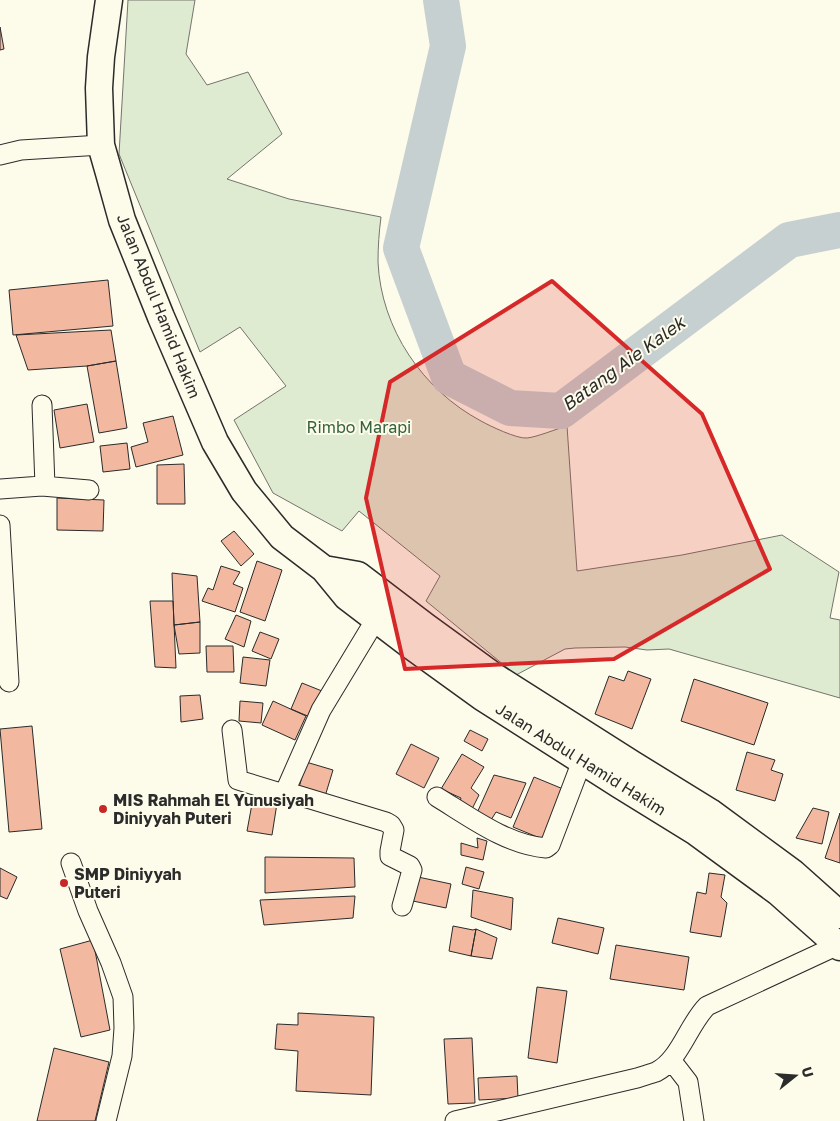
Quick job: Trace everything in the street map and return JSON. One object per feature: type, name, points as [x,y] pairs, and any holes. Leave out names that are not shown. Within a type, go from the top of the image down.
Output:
[{"type":"main road","name":"Jalan Abdul Hamid Hakim","points":[[109,0],[101,57],[99,88],[102,145],[119,210],[154,301],[215,442],[244,491],[282,537],[324,570],[347,597],[482,697],[582,761],[626,775],[710,812],[792,873],[840,914]]},
{"type":"main road","name":"Jalan Abdul Hamid Hakim","points":[[324,570],[358,575],[626,775],[696,832],[778,892],[839,945]]},
{"type":"street","points":[[0,155],[20,150],[102,145]]},
{"type":"street","points":[[42,405],[45,486]]},
{"type":"street","points":[[0,489],[45,486],[89,490]]},
{"type":"street","points":[[0,525],[4,654],[9,682]]},
{"type":"street","points":[[284,794],[321,710],[376,619]]},
{"type":"street","points":[[232,730],[238,780],[284,794],[297,795],[386,822],[390,825],[394,830],[390,856],[410,866],[412,870],[402,906]]},
{"type":"street","points":[[437,797],[506,837],[540,848],[546,848],[550,845],[582,761]]},
{"type":"street","points":[[71,863],[88,911],[111,963],[123,997],[124,1028],[122,1056],[106,1121]]},
{"type":"street","points":[[455,1121],[637,1078],[657,1071],[671,1060],[700,1013],[707,1006],[839,945]]},
{"type":"street","points":[[671,1060],[688,1082],[694,1121]]},
{"type":"highlighted area","points":[[552,281],[702,414],[770,569],[614,659],[405,669],[366,498],[390,382]]},
{"type":"green space","name":"Rimbo Marapi","points":[[128,0],[195,0],[186,54],[207,85],[248,72],[282,134],[227,179],[289,199],[381,217],[378,262],[381,287],[387,311],[409,355],[424,375],[441,392],[460,408],[481,421],[523,438],[541,435],[567,426],[577,571],[682,555],[782,535],[839,572],[830,618],[840,620],[840,698],[669,649],[647,650],[625,647],[565,649],[516,675],[426,601],[440,576],[359,511],[342,531],[273,493],[234,420],[286,386],[240,327],[200,352],[119,154]]},
{"type":"building","points":[[0,27],[4,49],[0,50]]},
{"type":"building","points":[[108,280],[113,326],[13,335],[9,290]]},
{"type":"building","points":[[111,330],[116,361],[87,366],[28,370],[16,335]]},
{"type":"building","points":[[116,361],[127,428],[99,433],[87,366]]},
{"type":"building","points":[[87,404],[94,442],[60,448],[54,410]]},
{"type":"building","points":[[173,416],[183,455],[136,467],[131,447],[148,442],[143,423]]},
{"type":"building","points":[[127,443],[130,469],[103,472],[100,446]]},
{"type":"building","points":[[184,464],[185,504],[157,504],[157,465]]},
{"type":"building","points":[[57,498],[104,500],[103,531],[57,530]]},
{"type":"building","points":[[234,531],[254,554],[241,566],[221,541]]},
{"type":"building","points":[[257,561],[282,570],[265,621],[240,612]]},
{"type":"building","points":[[221,566],[240,572],[233,584],[243,588],[235,612],[202,601],[208,588],[213,590]]},
{"type":"building","points":[[172,573],[197,576],[200,622],[174,625]]},
{"type":"building","points":[[150,601],[173,601],[176,668],[155,667]]},
{"type":"building","points":[[236,615],[251,621],[244,647],[225,639]]},
{"type":"building","points":[[200,622],[200,653],[179,654],[174,625]]},
{"type":"building","points":[[260,632],[279,639],[271,659],[252,651]]},
{"type":"building","points":[[206,646],[233,646],[234,672],[207,672]]},
{"type":"building","points":[[243,657],[270,660],[266,686],[240,683]]},
{"type":"building","points":[[628,671],[651,679],[632,729],[595,714],[609,676],[624,681]]},
{"type":"building","points":[[694,679],[768,703],[754,745],[681,721]]},
{"type":"building","points":[[302,683],[322,691],[310,717],[291,709]]},
{"type":"building","points":[[200,695],[203,719],[181,722],[180,696]]},
{"type":"building","points":[[240,701],[263,703],[261,723],[239,721]]},
{"type":"building","points":[[273,701],[306,716],[295,740],[262,725]]},
{"type":"building","points":[[32,726],[42,829],[9,832],[0,729]]},
{"type":"building","points":[[470,730],[488,739],[482,751],[464,741]]},
{"type":"building","points":[[411,744],[439,758],[424,788],[396,774]]},
{"type":"building","points":[[747,752],[775,760],[771,770],[783,774],[775,801],[736,790]]},
{"type":"building","points":[[462,754],[484,767],[471,788],[479,795],[470,813],[459,805],[461,798],[441,789]]},
{"type":"building","points":[[306,762],[333,770],[323,803],[297,795]]},
{"type":"building","points":[[494,775],[526,783],[511,818],[496,812],[491,820],[477,813]]},
{"type":"building","points":[[534,777],[568,791],[547,841],[513,827]]},
{"type":"building","points":[[254,793],[278,797],[272,835],[247,831]]},
{"type":"building","points":[[813,808],[829,812],[822,844],[796,838]]},
{"type":"building","points":[[840,813],[840,863],[825,858]]},
{"type":"building","points":[[477,838],[487,841],[483,860],[461,855],[461,843],[478,848]]},
{"type":"building","points":[[265,857],[354,858],[355,887],[265,893]]},
{"type":"building","points":[[466,867],[484,872],[479,889],[462,884]]},
{"type":"building","points":[[0,868],[17,877],[7,899],[0,896]]},
{"type":"building","points":[[709,873],[725,875],[721,897],[727,903],[721,937],[690,932],[697,892],[706,894]]},
{"type":"building","points":[[418,877],[451,884],[446,908],[413,901]]},
{"type":"building","points":[[473,890],[513,898],[511,930],[471,917]]},
{"type":"building","points":[[355,896],[353,918],[264,925],[260,900]]},
{"type":"building","points":[[558,918],[604,928],[598,954],[552,943]]},
{"type":"building","points":[[453,926],[476,929],[471,956],[449,951]]},
{"type":"building","points":[[476,929],[497,938],[492,959],[471,956]]},
{"type":"building","points":[[93,940],[110,1030],[81,1037],[60,949]]},
{"type":"building","points":[[616,945],[689,957],[684,990],[610,979]]},
{"type":"building","points":[[537,987],[567,991],[557,1063],[528,1058]]},
{"type":"building","points":[[298,1013],[374,1017],[371,1095],[296,1091],[298,1051],[275,1049],[277,1024],[298,1025]]},
{"type":"building","points":[[472,1038],[475,1103],[448,1104],[444,1039]]},
{"type":"building","points":[[54,1048],[109,1062],[95,1121],[37,1121]]},
{"type":"building","points":[[517,1076],[518,1098],[479,1100],[478,1078]]},
{"type":"waterway","name":"Batang Aie Kalek","points":[[441,0],[448,46],[401,248],[449,377],[510,408],[561,411],[789,240],[840,230]]},
{"type":"place","name":"MIS Rahmah El Yunusiyah Diniyyah Puteri","points":[[103,809]]},
{"type":"place","name":"SMP Diniyyah Puteri","points":[[64,883]]}]
